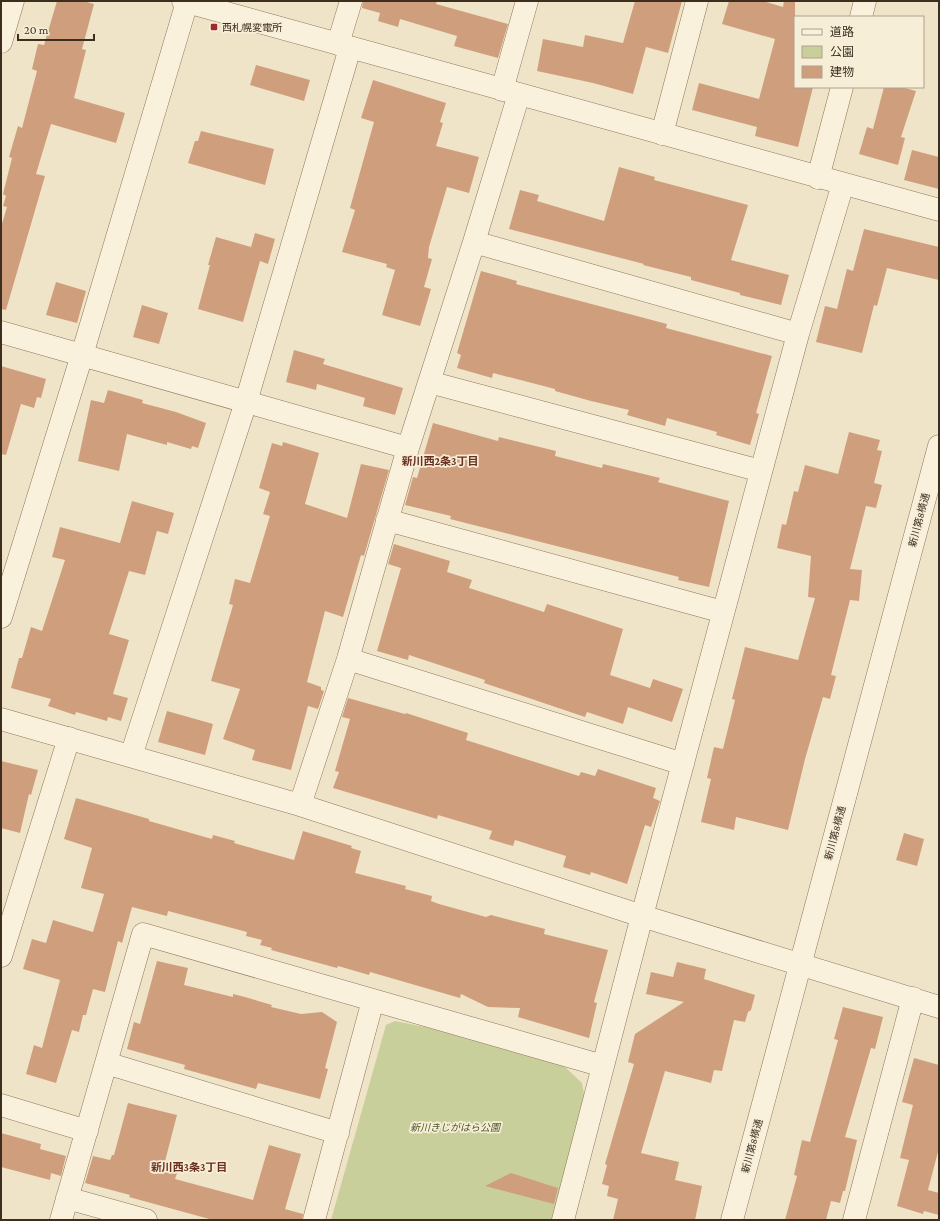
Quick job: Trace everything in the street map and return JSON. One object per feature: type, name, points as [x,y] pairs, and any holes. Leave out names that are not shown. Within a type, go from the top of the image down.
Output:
[{"type":"street","points":[[1,42],[13,1]]},
{"type":"street","points":[[1,618],[82,355],[185,1],[818,178],[939,210]]},
{"type":"street","points":[[131,756],[246,402],[344,46],[350,1]]},
{"type":"street","points":[[300,805],[348,659],[408,448],[474,242],[510,92],[527,1]]},
{"type":"street","points":[[662,134],[697,1]]},
{"type":"street","points":[[861,16],[865,1]]},
{"type":"street","points":[[818,178],[842,88]]},
{"type":"street","points":[[563,1220],[642,916],[798,334],[843,184]]},
{"type":"street","points":[[474,242],[798,334]]},
{"type":"street","points":[[1,332],[408,448]]},
{"type":"street","points":[[429,382],[761,471]]},
{"type":"street","name":"新川第8横通","points":[[732,1220],[939,446]]},
{"type":"street","points":[[387,520],[723,612]]},
{"type":"street","points":[[348,659],[683,764]]},
{"type":"street","points":[[1,719],[300,805],[642,916],[800,963],[939,1007]]},
{"type":"street","points":[[1,956],[69,738]]},
{"type":"street","points":[[61,1220],[142,934],[603,1066]]},
{"type":"street","points":[[854,1220],[913,998]]},
{"type":"street","points":[[314,1220],[373,1000]]},
{"type":"street","points":[[106,1063],[338,1133]]},
{"type":"street","points":[[1,1105],[87,1131]]},
{"type":"street","points":[[68,1198],[146,1220]]},
{"type":"green space","name":"新川きじがはら公園","points":[[395,1021],[549,1052],[582,1083],[589,1120],[554,1220],[331,1220],[386,1025]]},
{"type":"building","points":[[57,1],[83,1],[94,4],[82,49],[86,50],[74,98],[125,113],[116,143],[51,124],[36,174],[45,176],[6,310],[1,309],[1,227],[7,207],[3,206],[6,196],[3,194],[12,158],[9,157],[18,126],[22,128],[37,71],[32,69],[38,44],[44,45]]},
{"type":"building","points":[[363,1],[437,1],[436,4],[508,24],[498,58],[454,46],[457,36],[400,19],[398,27],[378,21],[380,13],[362,8]]},
{"type":"building","points":[[635,1],[682,1],[668,53],[646,47],[633,94],[593,83],[537,71],[543,39],[583,47],[585,35],[623,43]]},
{"type":"building","points":[[729,1],[763,1],[783,7],[784,1],[795,1],[794,88],[813,88],[798,147],[755,136],[757,127],[692,110],[699,83],[759,99],[775,39],[722,24]]},
{"type":"building","points":[[256,65],[310,80],[304,101],[250,85]]},
{"type":"building","points":[[373,80],[446,103],[440,122],[443,123],[436,146],[479,157],[469,193],[447,187],[429,247],[428,258],[432,259],[424,287],[431,289],[420,326],[382,315],[395,270],[386,267],[387,264],[342,252],[355,210],[350,208],[374,122],[361,118]]},
{"type":"building","points":[[884,88],[905,88],[916,91],[901,137],[905,138],[898,165],[859,154],[867,127],[873,129]]},
{"type":"building","points":[[201,131],[274,149],[265,185],[188,163],[195,141],[198,141]]},
{"type":"building","points":[[912,150],[939,157],[939,189],[904,180]]},
{"type":"building","points":[[619,167],[655,177],[654,180],[748,205],[731,260],[789,275],[781,305],[740,295],[740,293],[691,280],[691,277],[509,229],[520,190],[539,195],[537,201],[604,221]]},
{"type":"building","points":[[864,229],[939,247],[939,280],[887,268],[877,306],[874,305],[862,353],[816,342],[825,306],[837,309],[847,269],[853,271]]},
{"type":"building","points":[[255,233],[275,239],[268,264],[260,261],[243,322],[198,309],[216,237],[251,247]]},
{"type":"building","points":[[481,271],[517,281],[516,284],[667,324],[666,328],[772,356],[756,413],[759,414],[750,445],[716,435],[717,432],[667,418],[665,426],[627,415],[629,410],[555,391],[555,389],[493,373],[492,378],[457,368],[461,355],[457,353]]},
{"type":"building","points":[[56,282],[86,291],[77,323],[46,315]]},
{"type":"building","points":[[142,305],[168,313],[159,344],[133,337]]},
{"type":"building","points":[[294,350],[325,359],[323,364],[403,388],[395,415],[363,406],[365,398],[317,384],[316,390],[286,382]]},
{"type":"building","points":[[1,366],[46,379],[41,398],[37,397],[34,408],[21,404],[6,455],[1,454]]},
{"type":"building","points":[[108,390],[143,400],[142,403],[176,412],[206,423],[198,448],[192,446],[191,449],[167,442],[167,445],[127,434],[119,471],[78,461],[91,400],[104,403]]},
{"type":"building","points":[[433,423],[498,441],[499,437],[556,451],[555,456],[602,468],[603,464],[660,478],[658,482],[729,501],[709,587],[678,580],[679,577],[450,519],[451,516],[405,505],[413,477],[417,478]]},
{"type":"building","points":[[849,432],[880,440],[877,450],[882,451],[874,483],[882,485],[876,508],[866,506],[850,569],[862,570],[859,601],[850,600],[831,675],[836,676],[830,699],[823,697],[805,759],[788,830],[736,817],[734,830],[701,822],[711,779],[707,778],[714,747],[723,749],[735,700],[732,699],[745,647],[798,660],[815,598],[808,597],[811,556],[777,548],[782,524],[786,525],[794,491],[798,492],[805,465],[838,474]]},
{"type":"building","points":[[283,442],[319,453],[305,504],[347,518],[361,464],[389,470],[364,556],[361,555],[343,617],[325,611],[307,682],[321,687],[321,690],[324,691],[318,709],[308,706],[291,770],[252,760],[255,750],[223,739],[240,689],[211,681],[233,605],[229,604],[235,579],[250,583],[270,516],[263,514],[270,492],[259,488],[272,443],[282,446]]},
{"type":"building","points":[[132,501],[174,513],[168,534],[157,531],[145,575],[129,571],[109,634],[129,640],[113,694],[128,698],[121,721],[108,717],[107,721],[76,712],[75,715],[48,706],[51,699],[11,688],[19,658],[22,658],[31,627],[42,631],[65,560],[52,557],[60,527],[120,543]]},
{"type":"building","points":[[394,544],[450,561],[447,572],[472,580],[469,588],[544,612],[547,604],[623,629],[610,675],[650,688],[653,679],[683,689],[672,722],[628,707],[623,724],[587,712],[585,717],[484,683],[485,680],[409,655],[408,660],[377,651],[401,568],[388,564]]},
{"type":"building","points":[[348,698],[405,714],[406,713],[468,733],[466,740],[579,776],[581,772],[595,776],[598,769],[656,788],[653,798],[660,801],[651,827],[645,825],[627,884],[591,872],[590,875],[563,867],[566,856],[515,840],[513,846],[489,839],[492,831],[438,815],[437,819],[333,788],[339,772],[335,771],[350,719],[342,717]]},
{"type":"building","points":[[167,711],[213,724],[205,755],[158,742]]},
{"type":"building","points":[[1,761],[38,770],[31,795],[29,794],[20,833],[1,828]]},
{"type":"building","points":[[76,798],[212,839],[213,835],[235,841],[234,843],[294,860],[303,831],[352,846],[351,848],[361,851],[355,873],[406,886],[405,889],[432,896],[431,901],[439,904],[486,917],[491,915],[545,929],[544,934],[608,950],[594,1002],[597,1003],[589,1038],[518,1017],[520,1008],[488,1007],[461,994],[460,998],[370,972],[369,975],[338,966],[337,968],[271,950],[272,948],[260,945],[262,940],[246,936],[247,932],[168,911],[167,916],[132,907],[122,943],[118,941],[105,992],[93,989],[86,1015],[83,1015],[79,1032],[72,1030],[56,1083],[26,1074],[34,1045],[42,1048],[60,980],[23,969],[32,939],[46,943],[53,920],[93,932],[104,894],[81,888],[92,848],[64,839]]},
{"type":"building","points":[[904,833],[924,839],[917,866],[896,860]]},
{"type":"building","points":[[157,961],[188,968],[184,985],[233,997],[233,994],[272,1005],[271,1007],[301,1014],[322,1012],[337,1022],[325,1068],[328,1069],[320,1099],[258,1083],[256,1089],[184,1069],[185,1065],[127,1049],[134,1022],[140,1024]]},
{"type":"building","points":[[677,962],[706,969],[704,979],[755,995],[751,1010],[748,1012],[745,1022],[734,1020],[722,1071],[714,1070],[711,1083],[665,1071],[641,1153],[679,1162],[675,1180],[702,1186],[695,1220],[613,1220],[618,1199],[607,1196],[609,1186],[602,1184],[607,1165],[605,1164],[634,1064],[628,1062],[635,1034],[684,1002],[646,994],[651,972],[673,977]]},
{"type":"building","points":[[843,1007],[883,1017],[875,1049],[871,1048],[845,1137],[857,1140],[845,1191],[843,1191],[840,1203],[831,1201],[826,1220],[785,1220],[797,1176],[794,1175],[802,1140],[810,1142],[838,1040],[834,1039]]},
{"type":"building","points":[[914,1058],[939,1065],[939,1148],[928,1190],[939,1193],[939,1215],[924,1211],[923,1214],[897,1206],[909,1160],[900,1158],[913,1105],[902,1102]]},
{"type":"building","points":[[128,1103],[177,1115],[163,1169],[177,1173],[175,1179],[253,1200],[269,1145],[301,1154],[285,1209],[303,1214],[302,1220],[213,1220],[129,1197],[130,1195],[85,1183],[93,1156],[110,1160],[112,1155],[114,1155]]},
{"type":"building","points":[[1,1133],[41,1144],[40,1149],[66,1156],[61,1176],[51,1173],[50,1180],[1,1167]]},
{"type":"building","points":[[511,1173],[558,1188],[554,1204],[485,1186]]},
{"type":"place","name":"西札幌変電所","points":[[214,27]]},
{"type":"district","name":"新川西2条3丁目","points":[[440,461]]},
{"type":"district","name":"新川西3条3丁目","points":[[189,1167]]}]
